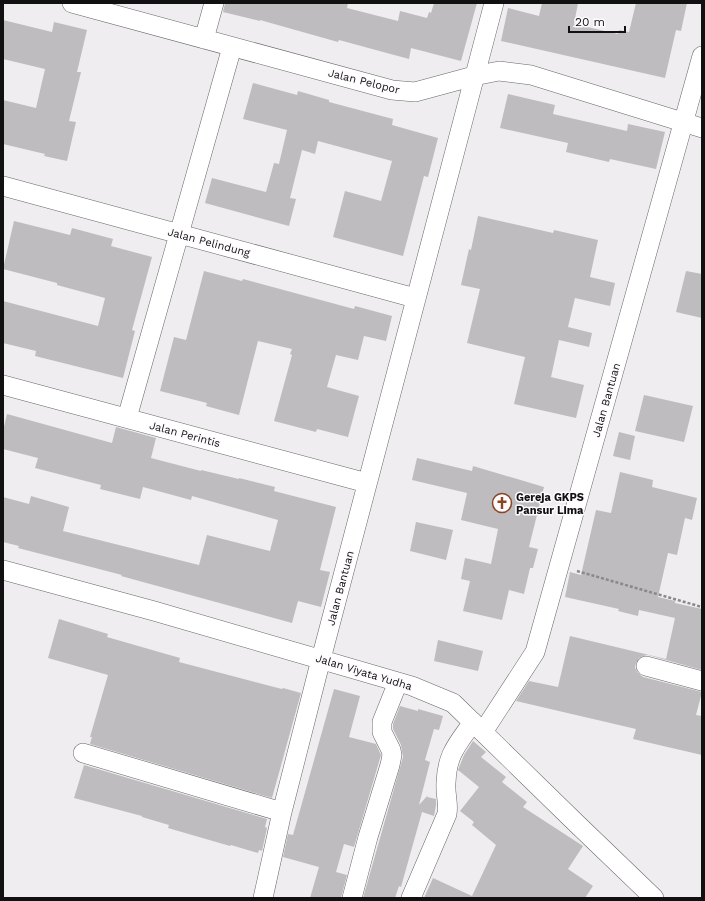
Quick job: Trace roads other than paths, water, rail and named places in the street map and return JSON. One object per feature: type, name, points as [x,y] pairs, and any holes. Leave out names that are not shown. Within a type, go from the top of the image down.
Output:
[{"type":"street","name":"Jalan Pelopor","points":[[72,3],[392,90],[415,92],[474,76],[499,71],[531,75],[693,125]]},
{"type":"street","points":[[204,39],[214,3]]},
{"type":"street","name":"Jalan Bantuan","points":[[263,898],[282,812],[321,659],[494,3]]},
{"type":"street","points":[[127,418],[232,47]]},
{"type":"street","name":"Jalan Bantuan","points":[[412,898],[447,814],[448,805],[446,783],[450,757],[478,727],[535,652],[693,125],[702,56]]},
{"type":"street","name":"Jalan Pelindung","points":[[3,186],[415,298]]},
{"type":"street","name":"Jalan Perintis","points":[[3,385],[367,483]]},
{"type":"street","name":"Jalan Viyata Yudha","points":[[3,570],[154,611],[321,659],[412,686],[453,703],[654,898]]},
{"type":"street","points":[[646,666],[702,681]]},
{"type":"street","points":[[352,898],[368,837],[390,765],[392,755],[382,732],[382,722],[398,682]]},
{"type":"street","points":[[83,753],[282,812]]},
{"type":"place","name":"Gereja GKPS Pansur Lima","points":[[502,503]]}]
